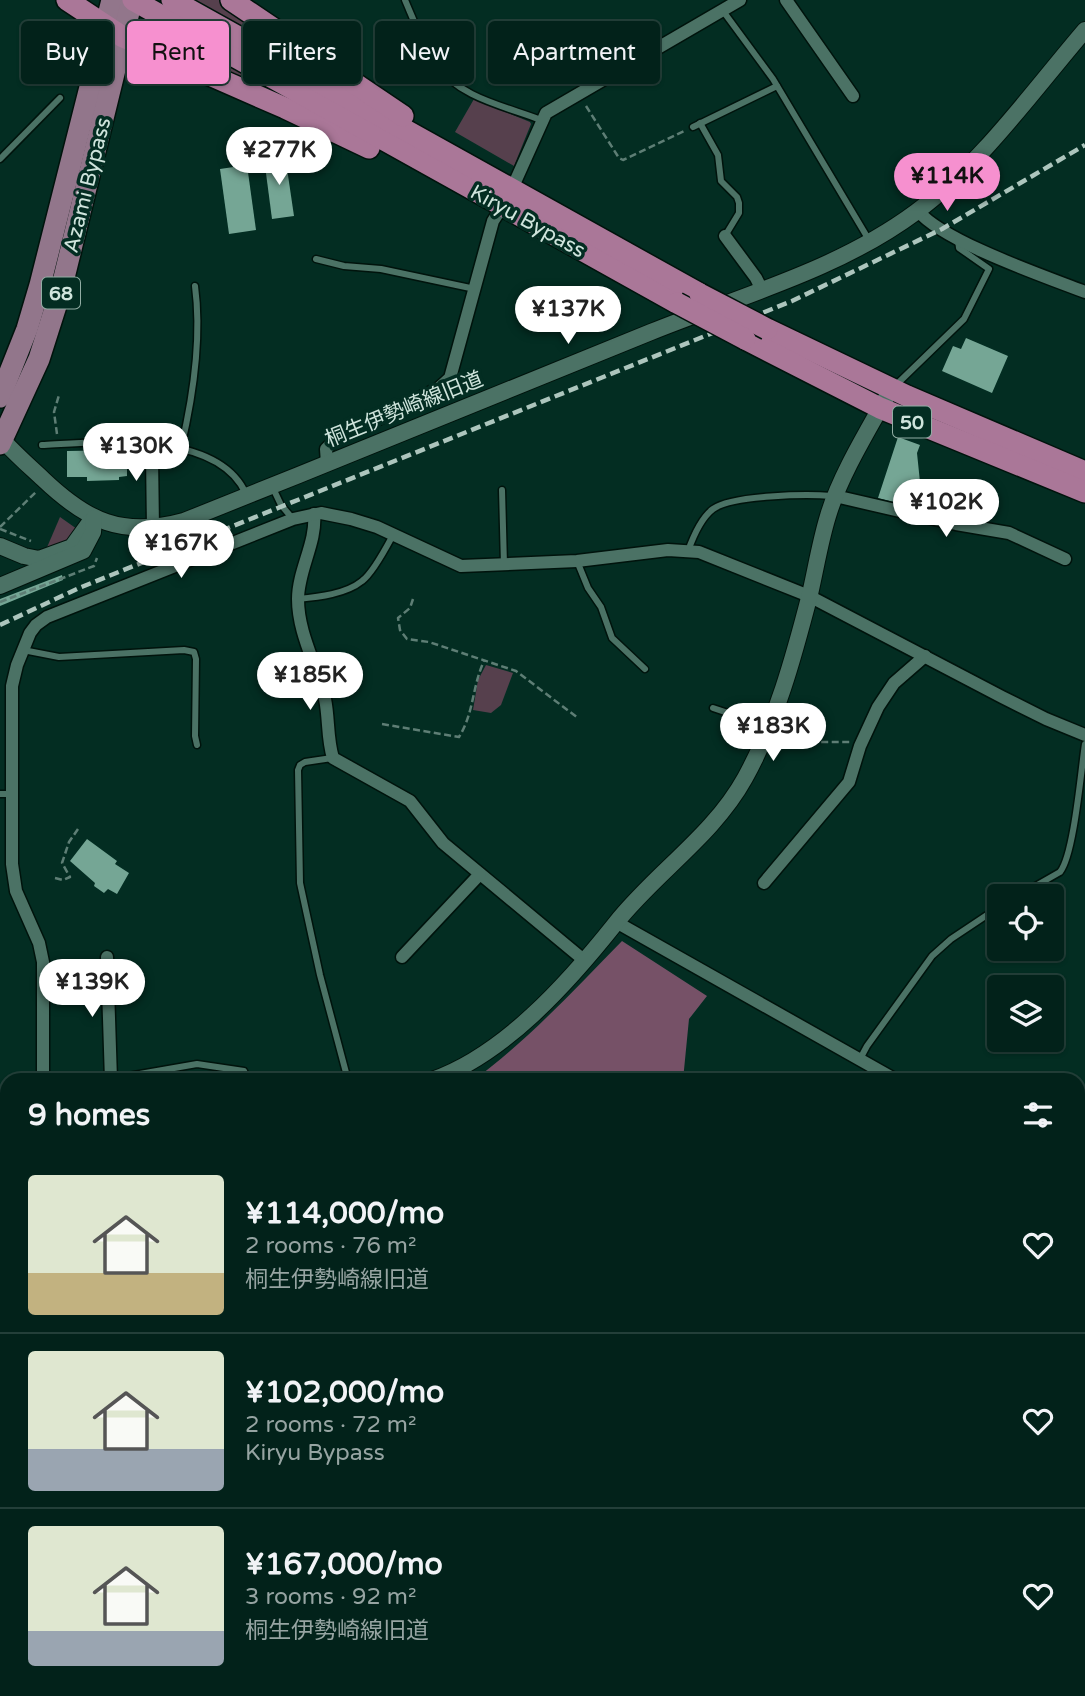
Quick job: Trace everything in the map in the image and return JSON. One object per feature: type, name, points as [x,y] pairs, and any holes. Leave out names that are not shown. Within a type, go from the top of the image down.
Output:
[{"type":"highway","name":"50","points":[[66,0],[114,31],[285,108],[459,194],[506,199]]},
{"type":"highway","name":"Kiryu Bypass","points":[[172,0],[677,303],[880,408],[1085,492]]},
{"type":"highway","name":"50","points":[[231,0],[419,126],[485,164],[506,199]]},
{"type":"highway","name":"Kiryu Bypass","points":[[136,2],[506,199],[767,329],[891,388],[1085,472]]},
{"type":"main road","name":"Azami Bypass","points":[[1,440],[39,359],[55,313],[114,31],[112,0]]},
{"type":"main road","name":"Azami Bypass","points":[[0,397],[40,285],[114,31],[136,2]]},
{"type":"street","points":[[327,463],[326,449],[332,442],[446,383],[453,371],[493,221],[506,199],[541,120],[551,109],[577,93],[740,0]]},
{"type":"street","points":[[786,0],[853,96]]},
{"type":"street","name":"桐生伊勢崎線旧道","points":[[1,440],[64,500],[94,518],[120,526],[153,528],[184,521],[762,290],[870,242],[918,211],[946,188],[975,159],[1085,30]]},
{"type":"street","points":[[918,211],[931,223],[958,238],[1020,267],[1085,292]]},
{"type":"street","points":[[725,236],[762,290]]},
{"type":"street","points":[[462,1073],[518,1028],[585,961],[616,922],[725,808],[744,781],[782,690],[835,496],[891,388]]},
{"type":"street","points":[[153,528],[152,456],[156,443]]},
{"type":"street","points":[[835,496],[956,524],[1009,533],[1065,559]]},
{"type":"street","points":[[43,1073],[43,962],[39,943],[14,881],[6,794],[12,692],[23,650],[36,625],[47,617],[293,519],[328,513],[351,519],[393,535],[453,564],[468,566],[577,561],[668,550],[714,557],[809,596],[1046,719],[1085,735]]},
{"type":"street","points":[[314,514],[298,599],[301,624],[324,695],[333,758],[410,801],[436,836],[585,961]]},
{"type":"street","points":[[0,547],[39,559],[72,547],[94,518]]},
{"type":"street","points":[[0,586],[83,551],[93,532],[94,518]]},
{"type":"street","points":[[764,883],[849,782],[863,738],[887,693],[925,656]]},
{"type":"street","points":[[402,957],[480,874]]},
{"type":"street","points":[[616,922],[884,1073]]},
{"type":"street","points":[[107,957],[111,1073]]},
{"type":"lane","points":[[405,0],[435,63],[448,79],[487,101],[541,120]]},
{"type":"lane","points":[[723,11],[777,86],[870,242]]},
{"type":"lane","points":[[725,236],[739,213],[740,203],[720,181],[718,155],[696,125],[777,86]]},
{"type":"lane","points":[[0,159],[60,98]]},
{"type":"lane","points":[[891,388],[964,320],[989,270],[959,248],[958,238]]},
{"type":"lane","points":[[316,259],[475,289]]},
{"type":"lane","points":[[181,448],[193,380],[195,286]]},
{"type":"lane","points":[[42,445],[136,442],[181,448],[219,464],[240,482],[247,496]]},
{"type":"lane","points":[[272,486],[281,505],[293,519]]},
{"type":"lane","points":[[502,490],[504,566]]},
{"type":"lane","points":[[688,551],[705,517],[711,510],[727,503],[756,499],[835,496]]},
{"type":"lane","points":[[298,599],[329,595],[364,581],[393,535]]},
{"type":"lane","points":[[24,556],[29,569],[26,576]]},
{"type":"lane","points":[[577,561],[588,588],[601,607],[612,638],[645,669]]},
{"type":"lane","points":[[23,650],[59,657],[184,650],[194,652],[197,745]]},
{"type":"lane","points":[[713,708],[769,724]]},
{"type":"lane","points":[[1039,884],[1064,867],[1072,836],[1085,744]]},
{"type":"lane","points":[[333,758],[305,762],[298,770],[299,874],[320,975],[346,1073]]},
{"type":"lane","points":[[860,1059],[932,956],[951,939],[987,915]]},
{"type":"lane","points":[[143,1073],[197,1063],[246,1073]]},
{"type":"path","points":[[577,93],[619,158],[623,160],[696,125]]},
{"type":"path","points":[[58,444],[54,412],[59,395]]},
{"type":"path","points":[[31,541],[0,528],[36,492]]},
{"type":"path","points":[[413,599],[410,608],[398,618],[404,637],[429,642],[524,676],[578,719]]},
{"type":"path","points":[[382,724],[459,737],[471,712],[473,691],[484,661]]},
{"type":"path","points":[[769,724],[821,742],[841,744],[863,738]]},
{"type":"path","points":[[55,878],[63,880],[71,877],[62,863],[69,842],[78,829]]},
{"type":"shaded area","points":[[192,0],[225,0],[256,21],[243,21],[243,28]]},
{"type":"shaded area","points":[[229,64],[243,72],[243,83],[229,77]]},
{"type":"shaded area","points":[[245,84],[265,84],[355,135]]},
{"type":"shaded area","points":[[343,84],[349,84],[374,101]]},
{"type":"shaded area","points":[[474,99],[530,122],[514,166],[455,132]]},
{"type":"shaded area","points":[[60,517],[77,529],[72,539],[45,552]]},
{"type":"shaded area","points":[[486,665],[513,673],[501,705],[491,713],[473,710],[478,680]]},
{"type":"shaded area","points":[[622,941],[707,996],[689,1019],[684,1073],[483,1073],[569,996]]},
{"type":"building","points":[[285,155],[294,216],[272,219],[264,158]]},
{"type":"building","points":[[247,165],[256,230],[229,234],[220,169]]},
{"type":"building","points":[[966,338],[1008,356],[992,393],[942,371],[953,346],[961,349]]},
{"type":"building","points":[[898,437],[920,445],[917,453],[920,482],[917,489],[939,496],[934,512],[878,498]]},
{"type":"building","points":[[127,450],[127,476],[119,477],[119,480],[87,481],[87,477],[67,477],[67,451]]},
{"type":"building","points":[[62,575],[63,580],[0,606],[0,599]]},
{"type":"building","points":[[87,839],[129,873],[117,894],[108,889],[104,893],[94,886],[95,883],[70,861]]},
{"type":"railway","points":[[0,625],[79,588],[792,301],[942,229],[1085,145]]}]
